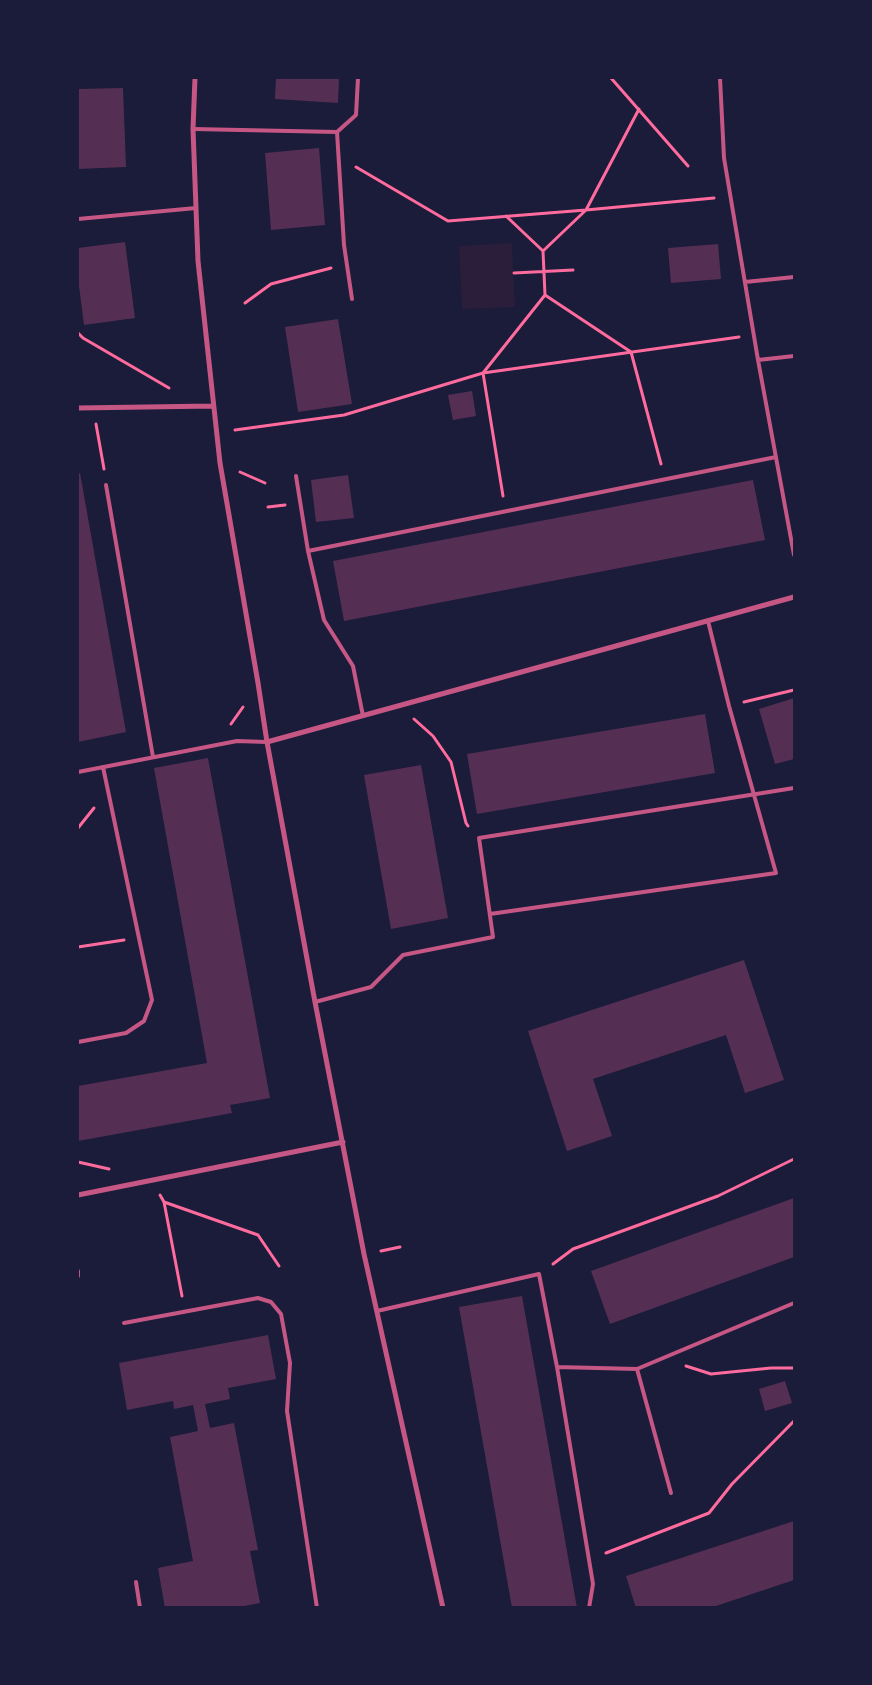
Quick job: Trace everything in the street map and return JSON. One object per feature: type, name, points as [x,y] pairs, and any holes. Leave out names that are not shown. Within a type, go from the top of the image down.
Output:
[{"type":"street","points":[[195,78],[193,129],[198,261],[220,463],[267,742],[315,1002],[377,1312],[442,1608]]},
{"type":"street","points":[[78,408],[213,406]]},
{"type":"street","points":[[267,742],[794,597]]},
{"type":"street","points":[[78,1195],[343,1142]]},
{"type":"lane","points":[[193,129],[336,132],[356,115],[358,78]]},
{"type":"lane","points":[[720,78],[724,158],[758,360],[794,555]]},
{"type":"lane","points":[[336,132],[346,264],[352,299]]},
{"type":"lane","points":[[78,219],[196,208]]},
{"type":"lane","points":[[745,282],[794,278]]},
{"type":"lane","points":[[758,360],[794,356]]},
{"type":"lane","points":[[308,551],[776,457]]},
{"type":"lane","points":[[296,476],[308,551],[324,620],[353,666],[364,716]]},
{"type":"lane","points":[[106,485],[153,757]]},
{"type":"lane","points":[[490,914],[776,873],[729,706],[708,621]]},
{"type":"lane","points":[[78,772],[237,741],[267,742]]},
{"type":"lane","points":[[78,1042],[126,1033],[144,1021],[152,1000],[103,767]]},
{"type":"lane","points":[[315,1002],[371,987],[403,954],[493,937],[479,838],[794,788]]},
{"type":"lane","points":[[78,1271],[78,1276]]},
{"type":"lane","points":[[377,1312],[539,1274],[557,1367],[592,1584],[589,1608]]},
{"type":"lane","points":[[124,1323],[258,1298],[271,1302],[281,1314],[290,1363],[287,1411],[318,1608]]},
{"type":"lane","points":[[557,1367],[637,1369],[794,1303]]},
{"type":"lane","points":[[637,1369],[671,1493]]},
{"type":"lane","points":[[136,1582],[140,1608]]},
{"type":"path","points":[[612,78],[688,166]]},
{"type":"path","points":[[543,251],[586,210],[638,109]]},
{"type":"path","points":[[338,156],[448,220],[586,210],[730,196]]},
{"type":"path","points":[[506,216],[543,251],[545,296],[483,373],[506,511]]},
{"type":"path","points":[[245,303],[271,284],[346,264]]},
{"type":"path","points":[[514,273],[573,270]]},
{"type":"path","points":[[545,296],[631,352],[665,479]]},
{"type":"path","points":[[78,333],[83,338],[175,392],[186,407]]},
{"type":"path","points":[[216,432],[344,415],[483,373],[754,335]]},
{"type":"path","points":[[94,408],[106,485]]},
{"type":"path","points":[[220,463],[265,483]]},
{"type":"path","points":[[729,706],[794,690]]},
{"type":"path","points":[[398,707],[433,736],[451,762],[466,823],[479,838]]},
{"type":"path","points":[[78,947],[139,938]]},
{"type":"path","points":[[539,1274],[573,1249],[718,1196],[794,1160]]},
{"type":"path","points":[[78,1162],[110,1170]]},
{"type":"path","points":[[160,1194],[164,1202],[184,1312]]},
{"type":"path","points":[[164,1202],[258,1235],[279,1266]]},
{"type":"path","points":[[379,1251],[400,1247]]},
{"type":"path","points":[[661,1359],[711,1374],[794,1368]]},
{"type":"path","points":[[588,1558],[625,1546],[709,1513],[732,1484],[794,1421]]},
{"type":"shaded area","points":[[512,243],[515,307],[462,309],[459,246]]},
{"type":"building","points":[[276,78],[339,78],[338,103],[275,99]]},
{"type":"building","points":[[123,88],[126,167],[78,169],[78,89]]},
{"type":"building","points":[[319,148],[325,225],[271,230],[265,153]]},
{"type":"building","points":[[125,242],[135,318],[84,325],[78,278],[78,248]]},
{"type":"building","points":[[718,244],[721,279],[671,283],[668,248]]},
{"type":"building","points":[[338,319],[352,404],[298,412],[285,327]]},
{"type":"building","points":[[472,391],[476,416],[453,420],[448,395]]},
{"type":"building","points":[[80,473],[126,732],[78,742],[78,474]]},
{"type":"building","points":[[348,475],[354,518],[316,522],[311,480]]},
{"type":"building","points":[[753,480],[765,540],[344,621],[333,561]]},
{"type":"building","points":[[794,698],[794,759],[775,764],[759,709]]},
{"type":"building","points":[[705,714],[715,773],[477,814],[467,754]]},
{"type":"building","points":[[208,758],[270,1098],[230,1105],[232,1113],[78,1141],[78,1086],[207,1063],[154,768]]},
{"type":"building","points":[[421,765],[448,918],[391,929],[364,775]]},
{"type":"building","points":[[744,960],[784,1080],[745,1093],[726,1035],[593,1079],[612,1136],[567,1151],[528,1031]]},
{"type":"building","points":[[794,1198],[794,1257],[610,1324],[591,1271]]},
{"type":"building","points":[[522,1296],[577,1608],[512,1608],[459,1307]]},
{"type":"building","points":[[268,1335],[276,1379],[228,1388],[230,1399],[205,1404],[210,1428],[234,1423],[258,1550],[250,1551],[260,1603],[234,1608],[165,1608],[158,1568],[193,1561],[170,1437],[198,1431],[193,1405],[174,1409],[173,1401],[127,1410],[119,1363]]},
{"type":"building","points":[[785,1381],[792,1403],[765,1411],[759,1389]]},
{"type":"building","points":[[794,1521],[794,1580],[710,1608],[636,1608],[626,1576]]}]
